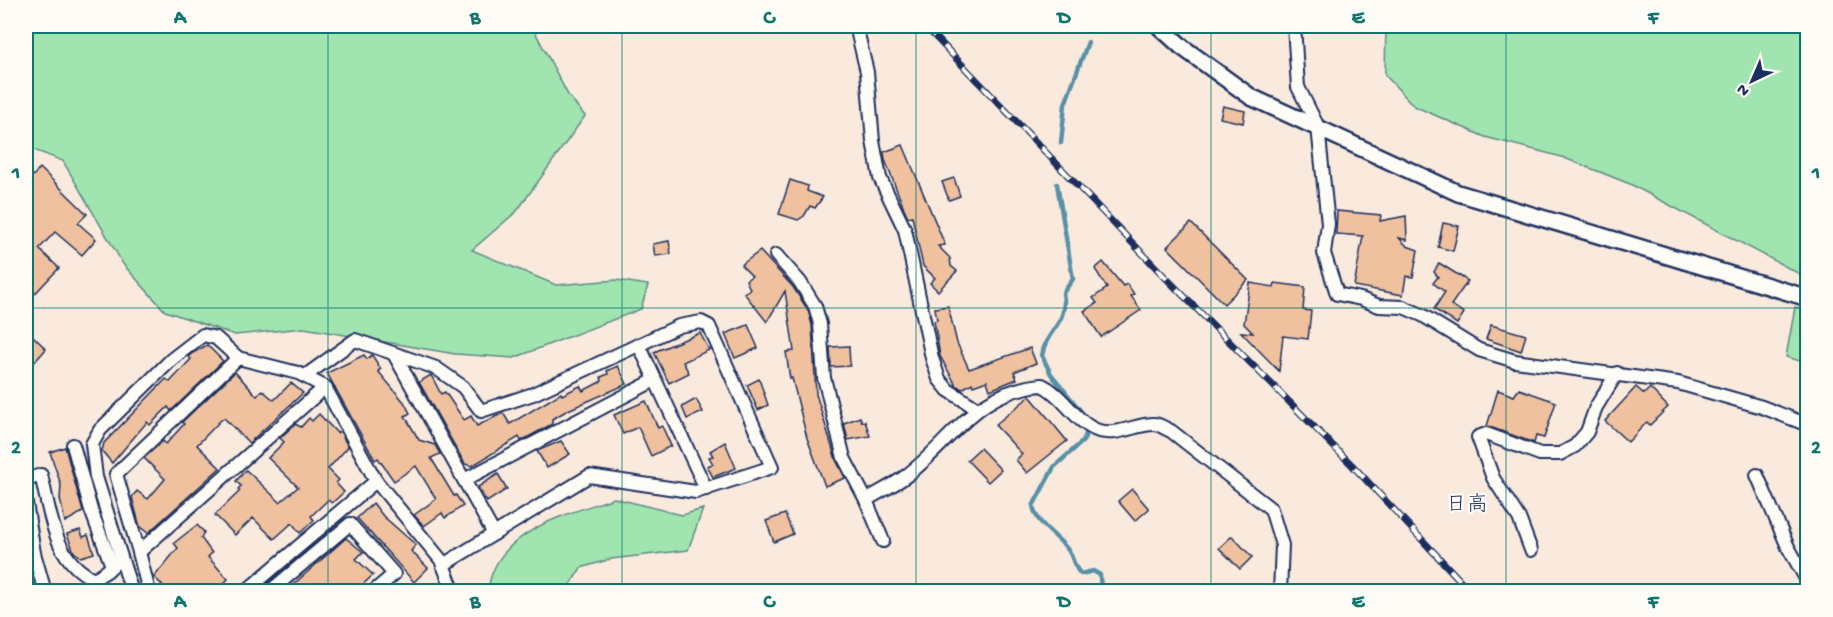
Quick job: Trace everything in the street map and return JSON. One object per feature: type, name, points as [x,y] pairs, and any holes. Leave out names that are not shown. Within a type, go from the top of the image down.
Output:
[{"type":"street","points":[[856,26],[867,72],[873,141],[880,178],[905,230],[932,358],[939,379],[948,390],[976,408]]},
{"type":"street","points":[[1159,26],[1182,47],[1251,97],[1458,193],[1808,298]]},
{"type":"street","points":[[1294,26],[1298,87],[1318,127],[1328,224],[1324,253],[1337,294],[1361,298],[1379,306],[1403,307],[1422,315],[1479,350],[1515,361],[1692,386],[1762,407],[1808,425]]},
{"type":"street","points":[[776,255],[800,282],[815,306],[820,324],[824,378],[844,458],[866,500],[883,541]]},
{"type":"street","points":[[305,376],[355,340],[436,368],[463,387],[481,411],[533,394],[679,326],[701,322],[709,326],[772,467],[696,492],[589,476],[443,565]]},
{"type":"street","points":[[132,591],[96,477],[92,444],[100,430],[172,359],[202,335],[216,338],[238,358],[305,376],[325,387],[376,481],[443,565],[450,588]]},
{"type":"street","points":[[639,345],[706,489]]},
{"type":"street","points":[[394,354],[494,534]]},
{"type":"street","points":[[149,591],[116,474],[238,358]]},
{"type":"street","points":[[1531,550],[1519,518],[1493,478],[1478,437],[1486,434],[1540,454],[1560,454],[1575,446],[1587,432],[1596,407],[1617,374]]},
{"type":"street","points":[[464,480],[655,380]]},
{"type":"street","points":[[866,500],[907,476],[976,408],[1023,388],[1042,385],[1053,391],[1085,423],[1098,431],[1114,433],[1156,424],[1192,446],[1270,509],[1282,545],[1280,591]]},
{"type":"street","points":[[139,552],[325,387]]},
{"type":"street","points":[[73,446],[91,510],[112,566]]},
{"type":"street","points":[[1757,475],[1788,548],[1808,582]]},
{"type":"street","points":[[26,480],[41,476],[58,543],[66,558],[81,573],[94,579],[121,557]]},
{"type":"street","points":[[244,591],[376,481]]},
{"type":"street","points":[[26,503],[34,553],[45,591]]},
{"type":"street","points":[[269,591],[350,524],[394,574],[373,591]]},
{"type":"green space","points":[[26,26],[532,26],[568,95],[585,116],[517,211],[472,250],[556,285],[616,280],[648,285],[641,309],[514,358],[455,354],[304,328],[235,335],[165,311],[123,264],[63,161],[26,147]]},
{"type":"green space","points":[[1386,26],[1807,26],[1807,278],[1630,184],[1562,157],[1485,137],[1414,106],[1385,75]]},
{"type":"green space","points":[[1795,307],[1807,310],[1807,363],[1786,357]]},
{"type":"green space","points":[[614,498],[682,515],[703,509],[688,550],[611,559],[581,568],[566,591],[488,591],[493,570],[503,554],[518,540],[535,528],[555,519]]},
{"type":"building","points":[[1223,106],[1245,111],[1243,123],[1220,118]]},
{"type":"building","points":[[903,145],[945,245],[938,246],[950,258],[951,266],[957,271],[938,291],[930,283],[935,278],[923,266],[912,216],[908,217],[885,160],[884,152]]},
{"type":"building","points":[[40,168],[87,214],[78,223],[96,239],[82,255],[55,232],[39,249],[59,268],[26,303],[26,169],[33,176]]},
{"type":"building","points":[[954,178],[960,196],[949,200],[942,182]]},
{"type":"building","points":[[790,180],[808,186],[807,191],[823,197],[815,208],[810,206],[804,216],[798,220],[779,214]]},
{"type":"building","points":[[1337,211],[1381,215],[1380,221],[1406,216],[1407,240],[1399,238],[1407,246],[1418,250],[1413,277],[1406,276],[1403,295],[1354,286],[1363,236],[1336,234]]},
{"type":"building","points":[[1191,223],[1248,280],[1224,304],[1167,247]]},
{"type":"building","points":[[1443,223],[1459,226],[1453,251],[1438,247]]},
{"type":"building","points":[[669,241],[671,254],[655,256],[653,244]]},
{"type":"building","points":[[760,251],[793,287],[808,310],[812,325],[816,394],[836,460],[845,478],[825,486],[807,438],[792,378],[790,379],[786,352],[794,351],[785,291],[767,322],[744,293],[750,289],[746,280],[752,276],[741,265]]},
{"type":"building","points":[[1103,262],[1123,286],[1127,284],[1134,294],[1131,296],[1141,310],[1101,337],[1084,311],[1097,303],[1093,298],[1107,288],[1095,269]]},
{"type":"building","points":[[1439,263],[1468,281],[1451,305],[1464,313],[1457,324],[1434,309],[1445,292],[1433,283],[1438,277],[1434,272]]},
{"type":"building","points":[[1250,283],[1274,287],[1275,283],[1305,287],[1303,310],[1311,311],[1308,339],[1283,336],[1279,371],[1241,332],[1253,333],[1244,324]]},
{"type":"building","points":[[948,306],[957,343],[969,369],[1030,348],[1036,363],[1014,372],[1017,379],[990,390],[987,381],[973,386],[972,383],[962,389],[956,385],[940,356],[934,321],[937,320],[935,308]]},
{"type":"building","points":[[748,325],[758,348],[735,358],[725,334]]},
{"type":"building","points":[[1491,325],[1526,335],[1521,351],[1486,339]]},
{"type":"building","points":[[26,329],[46,349],[32,365],[26,359]]},
{"type":"building","points":[[700,333],[709,350],[683,362],[689,373],[669,383],[654,352]]},
{"type":"building","points":[[207,345],[223,361],[171,411],[168,407],[150,425],[147,422],[112,463],[102,451],[104,443],[166,379],[170,382],[191,359],[189,357],[191,354]]},
{"type":"building","points":[[849,346],[850,366],[831,367],[830,347]]},
{"type":"building","points":[[364,355],[367,359],[372,355],[381,369],[378,371],[404,402],[410,413],[405,416],[419,440],[435,445],[440,454],[431,458],[454,496],[456,495],[463,506],[445,518],[442,513],[424,526],[414,515],[436,499],[416,466],[394,481],[378,458],[375,460],[327,373]]},
{"type":"building","points":[[618,366],[627,384],[568,410],[552,419],[552,424],[521,441],[519,437],[472,466],[465,464],[419,382],[431,375],[441,394],[445,392],[464,420],[471,416],[477,426],[503,413],[510,424],[561,393],[562,395],[580,386],[583,391],[602,381],[601,377],[608,374],[607,371]]},
{"type":"building","points":[[235,372],[257,396],[262,390],[274,400],[291,383],[303,393],[249,443],[224,418],[220,421],[197,445],[220,468],[148,533],[140,527],[132,497],[137,491],[148,499],[165,479],[144,458],[163,441],[166,444],[184,424],[182,422]]},
{"type":"building","points":[[759,379],[768,405],[758,410],[747,385]]},
{"type":"building","points":[[1636,387],[1644,394],[1650,388],[1668,407],[1650,425],[1647,422],[1628,442],[1605,421]]},
{"type":"building","points":[[1519,389],[1556,402],[1544,438],[1536,436],[1534,443],[1487,426],[1498,390],[1514,396]]},
{"type":"building","points":[[1030,396],[1067,441],[1027,473],[1016,460],[1022,454],[995,425]]},
{"type":"building","points":[[696,399],[703,412],[687,419],[682,407]]},
{"type":"building","points":[[646,401],[658,428],[662,426],[671,446],[651,456],[638,427],[623,434],[614,415]]},
{"type":"building","points":[[319,414],[337,433],[340,431],[348,447],[328,469],[339,480],[336,483],[344,492],[332,503],[328,500],[311,516],[314,520],[300,533],[292,523],[274,539],[253,518],[235,535],[215,515],[240,491],[238,489],[241,486],[236,481],[246,470],[280,502],[298,487],[268,458],[284,442],[280,438],[295,424],[301,427],[309,418],[312,421]]},
{"type":"building","points":[[860,417],[862,422],[865,421],[870,436],[848,440],[844,423]]},
{"type":"building","points":[[561,441],[570,454],[547,468],[537,451]]},
{"type":"building","points":[[725,442],[736,468],[713,477],[707,466],[713,464],[709,457],[713,456],[710,451]]},
{"type":"building","points":[[65,447],[83,512],[65,522],[60,499],[61,485],[50,452]]},
{"type":"building","points":[[980,448],[1001,470],[988,482],[967,460]]},
{"type":"building","points":[[498,474],[507,489],[487,502],[478,487]]},
{"type":"building","points":[[1132,489],[1149,509],[1135,521],[1118,501]]},
{"type":"building","points":[[373,503],[383,516],[416,545],[411,551],[428,568],[414,582],[357,518]]},
{"type":"building","points":[[785,514],[793,534],[774,542],[766,521]]},
{"type":"building","points":[[197,525],[204,532],[201,538],[212,553],[208,557],[228,579],[217,591],[210,585],[204,591],[168,591],[154,577],[178,548],[174,543]]},
{"type":"building","points":[[80,530],[83,537],[88,535],[94,553],[81,557],[74,552],[67,534]]},
{"type":"building","points":[[1232,536],[1252,557],[1240,569],[1219,548]]},
{"type":"building","points":[[346,538],[363,552],[356,559],[373,575],[356,591],[329,591],[324,586],[318,591],[286,591]]},
{"type":"waterway","points":[[1061,143],[1065,104],[1088,42]]},
{"type":"waterway","points":[[1057,184],[1073,279],[1063,293],[1063,312],[1044,347],[1042,356],[1051,374],[1083,414]]},
{"type":"waterway","points":[[1089,427],[1083,441],[1054,467],[1033,506],[1038,519],[1068,550],[1081,574],[1093,571],[1100,575],[1101,592]]},
{"type":"railway","points":[[925,26],[1165,277],[1352,465],[1471,592]]},
{"type":"district","name":"日高","points":[[1467,506]]}]
